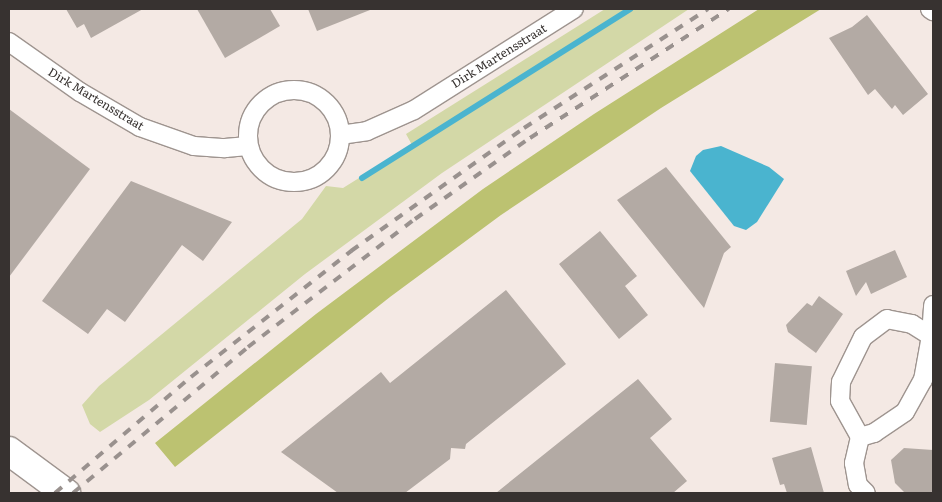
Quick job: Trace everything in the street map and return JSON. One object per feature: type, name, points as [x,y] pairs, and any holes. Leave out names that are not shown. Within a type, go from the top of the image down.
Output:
[{"type":"highway","points":[[9,451],[66,493]]},
{"type":"street","name":"Dirk Martensstraat","points":[[340,134],[368,131],[414,110],[574,9]]},
{"type":"street","name":"Dirk Martensstraat","points":[[9,42],[80,92],[140,128],[194,146],[225,148],[248,146]]},
{"type":"street","points":[[288,90],[306,91],[324,101],[336,116],[340,134],[337,153],[326,170],[298,183],[275,179],[265,173],[253,158],[248,146],[249,126],[256,109],[270,96],[288,90]]},
{"type":"street","points":[[860,437],[874,433],[905,412],[924,380],[931,336],[933,305]]},
{"type":"street","points":[[866,493],[858,485],[854,463],[860,437],[840,401],[841,382],[863,337],[887,319],[912,324],[931,336]]},
{"type":"green space","points":[[605,9],[689,9],[442,173],[305,274],[149,400],[100,432],[90,424],[82,405],[99,386],[302,219],[326,186],[343,188],[412,145],[406,134]]},
{"type":"green space","points":[[759,9],[821,9],[661,108],[501,215],[390,297],[175,467],[155,443],[316,314],[483,189],[594,114]]},
{"type":"water","points":[[721,146],[769,167],[784,179],[757,222],[746,230],[734,226],[690,171],[696,156],[703,150]]},
{"type":"building","points":[[66,9],[143,9],[91,38],[84,24],[77,28]]},
{"type":"building","points":[[197,9],[270,9],[280,26],[225,58]]},
{"type":"building","points":[[308,9],[370,9],[370,10],[317,31]]},
{"type":"building","points":[[867,15],[928,94],[903,115],[895,105],[892,109],[875,89],[868,95],[829,38],[852,27]]},
{"type":"building","points":[[9,109],[90,169],[9,277]]},
{"type":"building","points":[[666,167],[731,247],[724,253],[704,308],[617,200]]},
{"type":"building","points":[[131,181],[232,222],[203,261],[182,245],[125,322],[107,309],[88,334],[42,301]]},
{"type":"building","points":[[600,231],[637,276],[625,286],[648,315],[619,339],[559,264]]},
{"type":"building","points":[[895,250],[907,277],[871,294],[866,282],[856,296],[846,271]]},
{"type":"building","points":[[506,290],[566,364],[466,444],[465,449],[451,448],[450,459],[405,493],[338,493],[281,452],[381,372],[390,383]]},
{"type":"building","points":[[819,296],[843,314],[816,353],[788,332],[786,325],[807,303],[812,306]]},
{"type":"building","points":[[775,363],[812,366],[807,425],[770,422]]},
{"type":"building","points":[[638,379],[672,419],[650,438],[687,481],[673,493],[496,493]]},
{"type":"building","points":[[811,447],[824,493],[787,493],[784,484],[780,485],[772,458]]},
{"type":"building","points":[[904,448],[933,450],[933,493],[905,493],[895,483],[891,460]]},
{"type":"waterway","points":[[362,178],[630,9]]},
{"type":"railway","points":[[55,493],[191,377],[351,251],[524,128],[708,9]]},
{"type":"railway","points":[[73,493],[248,347],[415,219],[530,138],[729,9]]}]
